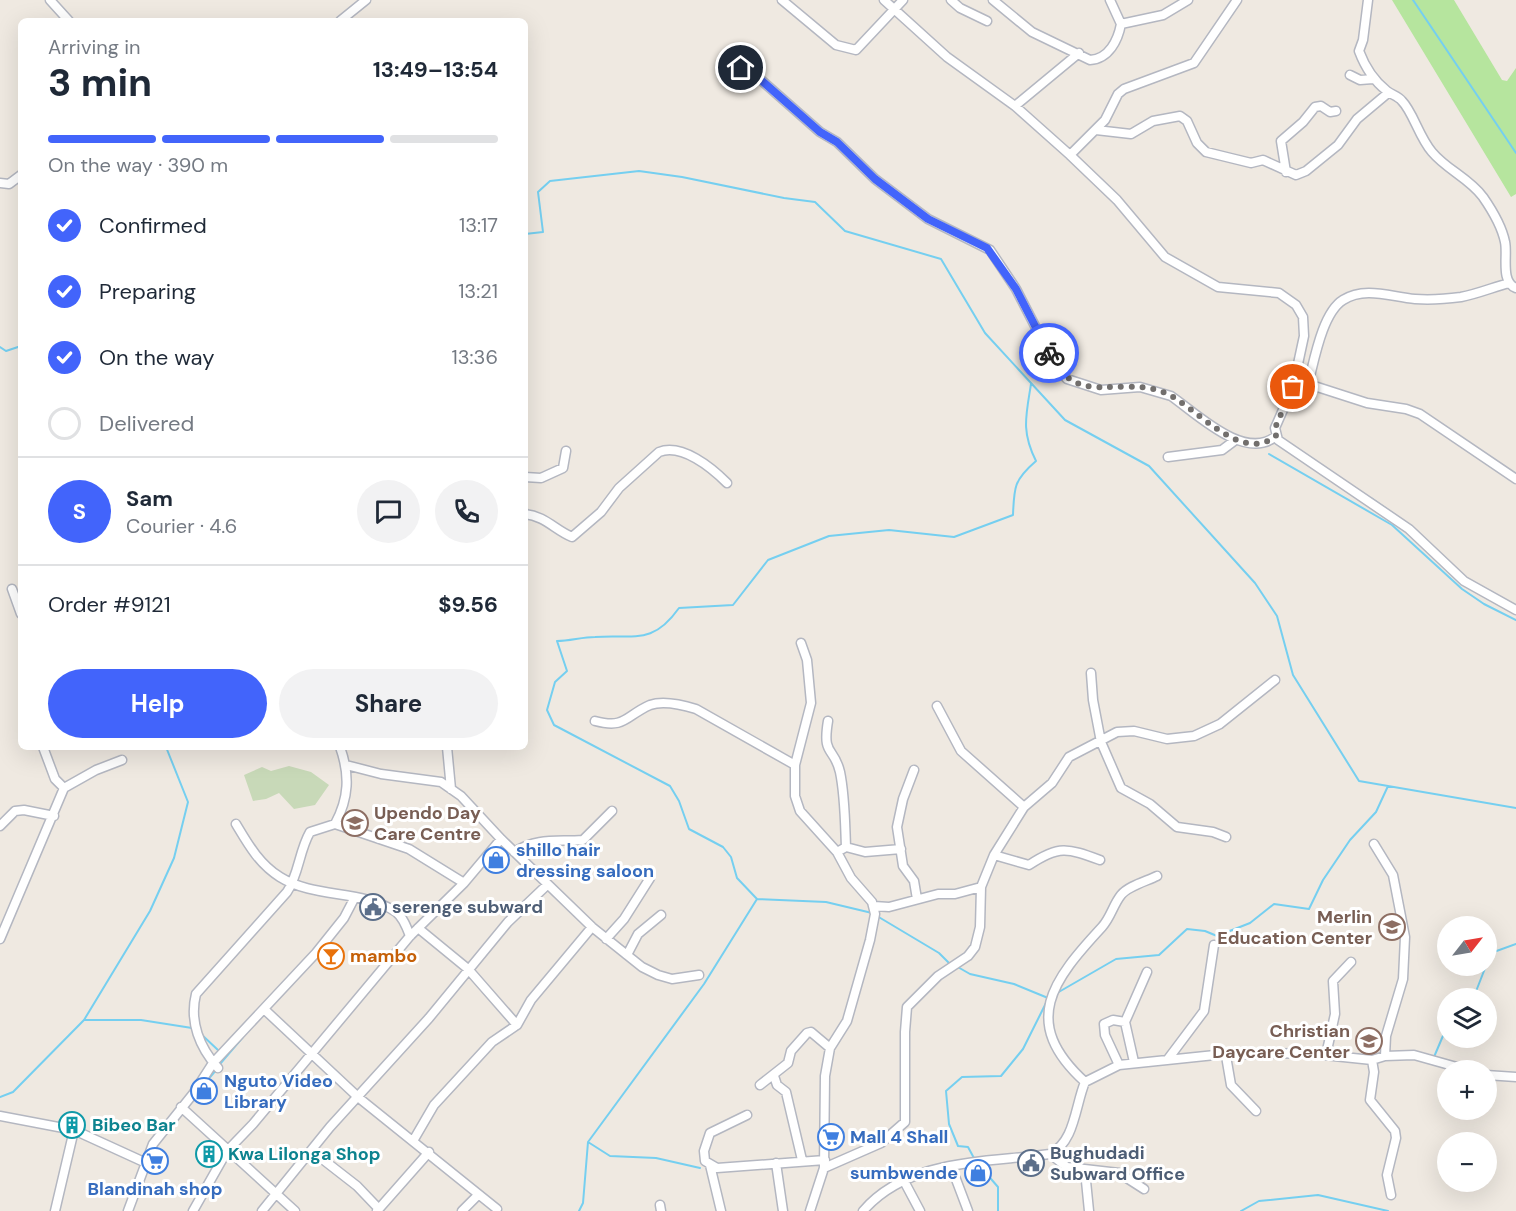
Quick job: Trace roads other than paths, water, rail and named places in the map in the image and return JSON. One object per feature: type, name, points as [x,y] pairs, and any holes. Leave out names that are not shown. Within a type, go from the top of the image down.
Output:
[{"type":"street","points":[[50,0],[66,18]]},
{"type":"street","points":[[344,18],[366,0]]},
{"type":"street","points":[[782,0],[824,36],[847,50],[856,50],[903,0]]},
{"type":"street","points":[[884,0],[947,57],[1016,106],[1070,155],[1117,200],[1165,257],[1218,287],[1279,293],[1296,305],[1305,326],[1293,387],[1275,428],[1276,436],[1281,443],[1403,525],[1464,581],[1516,610]]},
{"type":"street","points":[[951,0],[960,8],[987,21]]},
{"type":"street","points":[[993,0],[1032,32],[1090,60],[1105,56],[1113,45],[1121,24],[1110,0]]},
{"type":"street","points":[[1121,24],[1163,15],[1188,0]]},
{"type":"street","points":[[1070,155],[1096,130],[1113,106],[1118,94],[1124,89],[1194,63],[1237,0]]},
{"type":"street","points":[[1308,384],[1323,330],[1342,301],[1359,294],[1383,293],[1418,299],[1462,297],[1513,285],[1506,269],[1506,244],[1490,208],[1471,184],[1450,171],[1433,154],[1421,138],[1404,104],[1373,79],[1359,51],[1363,39],[1368,0]]},
{"type":"street","points":[[1016,106],[1079,53]]},
{"type":"street","points":[[732,62],[761,80],[820,132],[837,142],[875,179],[928,219],[990,250],[1016,289],[1054,363],[1067,379],[1101,390],[1126,387],[1160,391],[1171,396],[1234,441],[1260,444],[1276,436]]},
{"type":"street","points":[[1350,75],[1360,80],[1373,79]]},
{"type":"street","points":[[1096,130],[1131,134],[1153,121],[1180,116],[1187,121],[1197,142],[1206,152],[1251,163],[1263,160],[1296,175],[1306,171],[1338,145],[1357,119],[1388,93]]},
{"type":"street","points":[[1286,172],[1281,141],[1303,122],[1315,107],[1321,106],[1330,112],[1336,111]]},
{"type":"street","points":[[0,183],[9,183],[18,177]]},
{"type":"street","points":[[1293,387],[1308,384],[1367,403],[1406,409],[1420,414],[1516,479]]},
{"type":"street","points":[[1168,457],[1222,450],[1234,441]]},
{"type":"street","points":[[528,514],[535,515],[556,525],[572,537],[601,512],[619,488],[659,452],[666,450],[691,457],[707,466],[727,483]]},
{"type":"street","points":[[528,477],[541,478],[563,468],[566,451]]},
{"type":"street","points":[[12,589],[18,606]]},
{"type":"street","points":[[801,643],[807,660],[811,703],[795,765],[793,785],[800,811],[837,852],[851,878],[874,906],[870,940],[848,1021],[831,1048],[825,1076],[825,1164],[810,1211]]},
{"type":"street","points":[[1091,672],[1093,700],[1101,742],[1115,777],[1125,792],[1150,804],[1178,827],[1213,832],[1226,837]]},
{"type":"street","points":[[747,1115],[710,1133],[704,1151],[705,1161],[717,1168],[802,1161],[825,1164],[881,1143],[905,1122],[907,1007],[921,992],[968,956],[975,947],[980,927],[981,887],[994,855],[1024,807],[1052,783],[1069,758],[1117,732],[1126,731],[1167,739],[1180,739],[1202,734],[1220,723],[1275,680]]},
{"type":"street","points":[[595,721],[619,725],[651,705],[681,705],[696,710],[795,765]]},
{"type":"street","points":[[937,706],[961,751],[1024,807]]},
{"type":"street","points":[[828,721],[825,741],[841,775],[846,847]]},
{"type":"street","points":[[44,750],[55,778],[64,788]]},
{"type":"street","points":[[335,824],[346,798],[346,765],[341,750]]},
{"type":"street","points":[[447,750],[451,789]]},
{"type":"street","points":[[0,939],[64,788],[96,770],[122,760]]},
{"type":"street","points":[[346,765],[381,774],[441,782],[451,789],[547,885],[606,939],[658,975],[672,979],[699,975]]},
{"type":"street","points":[[914,770],[897,820],[903,866],[914,881],[917,899]]},
{"type":"street","points":[[0,826],[15,811],[24,810],[54,816]]},
{"type":"street","points":[[514,852],[530,842],[583,840],[612,811]]},
{"type":"street","points":[[236,824],[262,864],[293,883],[355,897],[397,912],[410,936]]},
{"type":"street","points":[[216,1066],[206,1054],[196,1029],[194,1009],[196,994],[293,883],[304,842],[310,832],[335,824],[409,849],[464,882]]},
{"type":"street","points":[[193,1211],[227,1151],[410,936],[464,882],[501,839]]},
{"type":"street","points":[[1374,844],[1393,874],[1405,937],[1403,979],[1386,1036],[1385,1056]]},
{"type":"street","points":[[837,852],[846,847],[865,852],[901,849]]},
{"type":"street","points":[[994,855],[1029,865],[1048,852],[1066,850],[1077,851],[1100,860]]},
{"type":"street","points":[[1085,1082],[1066,1065],[1053,1040],[1048,1023],[1048,1005],[1072,958],[1110,918],[1120,896],[1157,876]]},
{"type":"street","points":[[606,939],[624,919],[650,878]]},
{"type":"street","points":[[262,1211],[275,1192],[357,1096],[429,1018],[508,922],[547,885]]},
{"type":"street","points":[[874,906],[889,907],[938,894],[955,894],[981,887]]},
{"type":"street","points":[[128,1211],[144,1162],[153,1144],[181,1107],[344,918],[355,897]]},
{"type":"street","points":[[627,954],[638,933],[661,915]]},
{"type":"street","points":[[413,1141],[434,1105],[492,1042],[517,1025],[531,1000],[592,927]]},
{"type":"street","points":[[418,928],[468,969],[517,1025]]},
{"type":"street","points":[[1168,1059],[1204,1011],[1214,945]]},
{"type":"street","points":[[1326,1055],[1335,1014],[1333,981],[1350,962]]},
{"type":"street","points":[[1134,1062],[1125,1022],[1147,972]]},
{"type":"street","points":[[265,1010],[357,1096],[429,1152],[477,1196],[497,1209]]},
{"type":"street","points":[[1119,1065],[1105,1035],[1104,1024],[1113,1020],[1125,1022]]},
{"type":"street","points":[[760,1085],[788,1063],[790,1052],[807,1033],[811,1032],[831,1048]]},
{"type":"street","points":[[863,1211],[872,1200],[904,1180],[975,1160],[1050,1155],[1060,1149],[1067,1140],[1085,1082],[1119,1065],[1168,1059],[1226,1056],[1326,1055],[1372,1060],[1385,1056],[1414,1055],[1437,1061]]},
{"type":"street","points":[[1226,1056],[1231,1085],[1256,1112]]},
{"type":"street","points":[[1372,1060],[1374,1072],[1371,1100],[1395,1131],[1396,1138],[1387,1175],[1391,1195]]},
{"type":"street","points":[[774,1076],[777,1085],[786,1092],[802,1161]]},
{"type":"street","points":[[1497,1076],[1516,1077]]},
{"type":"street","points":[[181,1107],[295,1211]]},
{"type":"street","points":[[2,1117],[74,1130],[144,1162]]},
{"type":"street","points":[[55,1211],[74,1130]]},
{"type":"street","points":[[312,1151],[357,1186],[378,1210],[429,1152]]},
{"type":"street","points":[[1050,1155],[1067,1167],[1119,1173],[1144,1189]]},
{"type":"street","points":[[776,1163],[783,1211]]},
{"type":"street","points":[[710,1165],[721,1211]]},
{"type":"street","points":[[951,1166],[968,1211]]},
{"type":"street","points":[[1086,1171],[1089,1211]]},
{"type":"street","points":[[904,1180],[920,1211]]},
{"type":"street","points":[[462,1211],[477,1196]]},
{"type":"waterway","points":[[1413,0],[1516,153]]},
{"type":"waterway","points":[[528,234],[543,232],[538,192],[550,181],[639,171],[815,202],[845,231],[941,259],[985,333],[1065,420],[1149,466],[1255,583],[1277,616],[1293,675],[1359,781],[1516,808]]},
{"type":"waterway","points":[[0,347],[6,351],[18,347]]},
{"type":"waterway","points":[[757,899],[737,878],[731,857],[723,847],[689,829],[679,801],[670,786],[554,725],[547,710],[555,682],[567,671],[557,641],[590,637],[642,636],[660,628],[679,608],[733,605],[768,560],[829,536],[889,530],[954,537],[1013,515],[1014,497],[1019,479],[1036,461],[1028,441],[1026,423],[1031,384]]},
{"type":"waterway","points":[[1269,454],[1392,525],[1462,589],[1484,604],[1516,620]]},
{"type":"waterway","points":[[1371,498],[1408,524]]},
{"type":"waterway","points":[[0,1097],[13,1092],[84,1020],[150,911],[174,858],[188,802],[167,750]]},
{"type":"waterway","points":[[1057,993],[1116,959],[1159,955],[1187,929],[1205,931],[1217,936],[1250,923],[1274,904],[1309,909],[1323,880],[1350,840],[1376,812],[1388,786]]},
{"type":"waterway","points":[[579,1211],[583,1203],[588,1142],[704,984],[757,899],[826,902],[872,913]]},
{"type":"waterway","points":[[877,916],[939,953],[951,965]]},
{"type":"waterway","points":[[1477,988],[1491,953],[1516,944]]},
{"type":"waterway","points":[[956,966],[970,974],[1014,984],[1048,998]]},
{"type":"waterway","points":[[975,1160],[968,1147],[958,1146],[949,1124],[946,1091],[962,1077],[1001,1076],[1023,1049],[1046,1003]]},
{"type":"waterway","points":[[85,1020],[141,1020],[192,1028]]},
{"type":"waterway","points":[[202,1035],[219,1051]]},
{"type":"waterway","points":[[220,1064],[243,1037]]},
{"type":"waterway","points":[[1434,1057],[1438,1048]]},
{"type":"waterway","points":[[205,1083],[217,1069]]},
{"type":"waterway","points":[[588,1142],[610,1156],[656,1158],[700,1168]]},
{"type":"waterway","points":[[978,1164],[998,1187],[998,1211]]},
{"type":"waterway","points":[[1241,1211],[1259,1201],[1318,1195],[1388,1211]]},
{"type":"place","name":"Upendo Day Care Centre","points":[[355,823]]},
{"type":"place","name":"shillo hair dressing saloon","points":[[496,860]]},
{"type":"place","name":"serenge subward","points":[[373,907]]},
{"type":"place","name":"Merlin Education Center","points":[[1392,927]]},
{"type":"place","name":"mambo","points":[[331,956]]},
{"type":"place","name":"Christian Daycare Center","points":[[1369,1041]]},
{"type":"place","name":"Nguto Video Library","points":[[204,1091]]},
{"type":"place","name":"Bibeo Bar","points":[[72,1125]]},
{"type":"place","name":"Mall 4 Shall","points":[[831,1137]]},
{"type":"place","name":"Kwa Lilonga Shop","points":[[209,1154]]},
{"type":"place","name":"Blandinah shop","points":[[155,1161]]},
{"type":"place","name":"Bughudadi Subward Office","points":[[1031,1163]]},
{"type":"place","name":"sumbwende","points":[[978,1173]]}]
